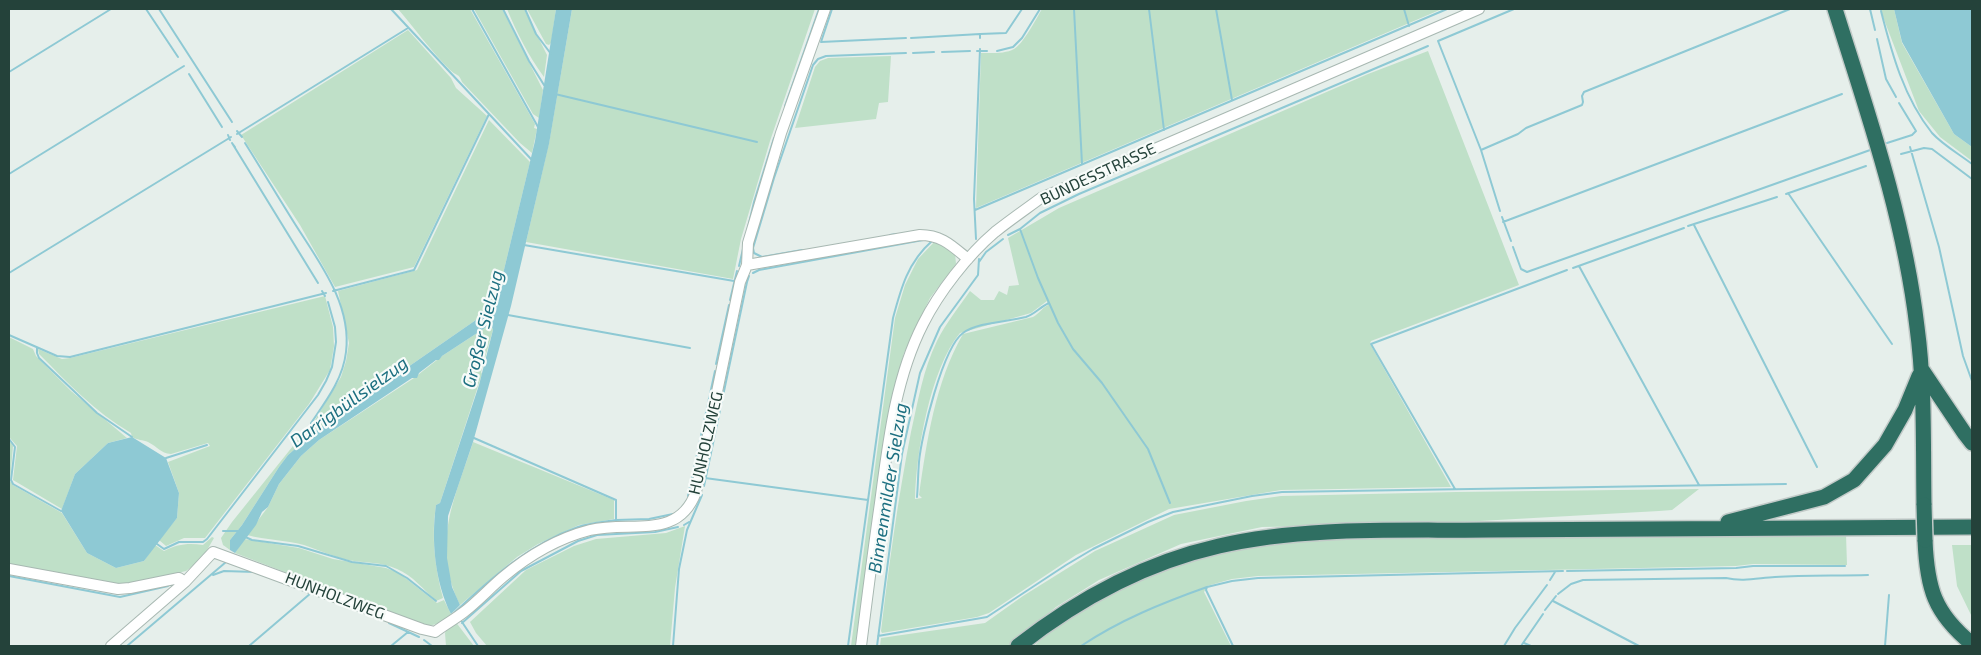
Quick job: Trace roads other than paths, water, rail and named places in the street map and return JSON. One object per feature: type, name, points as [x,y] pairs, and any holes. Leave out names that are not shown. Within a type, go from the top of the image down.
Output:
[{"type":"highway","points":[[1835,9],[1881,154],[1899,222],[1911,283],[1922,370],[1925,540],[1928,570],[1934,598],[1946,619],[1972,644]]},
{"type":"highway","points":[[1922,370],[1964,434],[1972,443]]},
{"type":"highway","points":[[1713,527],[1824,497],[1854,480],[1878,454],[1896,427],[1906,410],[1922,370]]},
{"type":"highway","points":[[1018,646],[1071,608],[1138,572],[1177,557],[1262,537],[1342,532],[1713,527],[1972,527]]},
{"type":"street","name":"HUNHOLZWEG","points":[[185,582],[213,552],[422,629],[435,632],[463,612],[518,565],[558,543],[592,530],[662,524],[675,521],[688,510],[696,492],[740,282],[747,266],[748,243],[754,220],[781,133],[825,9]]},
{"type":"street","name":"BUNDESSTRASSE","points":[[861,646],[884,466],[895,403],[908,358],[923,323],[940,296],[968,259],[995,233],[1041,198],[1479,9]]},
{"type":"street","points":[[747,266],[920,235],[932,235],[944,240],[968,259]]},
{"type":"street","points":[[9,569],[118,589],[178,578],[185,582],[111,646]]},
{"type":"water","points":[[556,9],[572,9],[549,144],[511,306],[473,442],[448,516],[447,558],[452,587],[460,605],[451,614],[441,589],[434,547],[436,505],[440,503],[479,385],[493,330],[491,324],[442,356],[439,360],[436,360],[419,373],[417,378],[412,378],[319,440],[301,456],[279,484],[268,507],[262,512],[256,525],[235,553],[230,550],[230,540],[288,455],[317,430],[486,313],[496,303],[535,141]]},
{"type":"water","points":[[1894,9],[1972,9],[1972,147],[1954,134],[1902,42]]},
{"type":"water","points":[[132,437],[166,458],[179,493],[177,518],[144,561],[116,568],[87,553],[61,511],[75,474],[108,443]]},
{"type":"waterway","points":[[9,72],[111,9]]},
{"type":"waterway","points":[[146,9],[178,57]]},
{"type":"waterway","points":[[159,9],[232,122]]},
{"type":"waterway","points":[[391,9],[531,159]]},
{"type":"waterway","points":[[472,9],[538,127]]},
{"type":"waterway","points":[[503,9],[529,61],[544,85]]},
{"type":"waterway","points":[[525,9],[536,34],[551,54]]},
{"type":"waterway","points":[[785,106],[819,9]]},
{"type":"waterway","points":[[832,9],[821,42],[906,38]]},
{"type":"waterway","name":"Binnenmilder Sielzug","points":[[980,38],[980,34],[1006,33],[1022,9]]},
{"type":"waterway","points":[[997,51],[1013,47],[1022,38],[1040,9]]},
{"type":"waterway","points":[[1074,9],[1082,164]]},
{"type":"waterway","points":[[1149,9],[1164,130]]},
{"type":"waterway","points":[[1216,9],[1232,100]]},
{"type":"waterway","points":[[1404,9],[1409,26]]},
{"type":"waterway","points":[[975,210],[1447,9]]},
{"type":"waterway","points":[[1500,211],[1481,150],[1438,41],[1514,9]]},
{"type":"waterway","points":[[1481,150],[1518,134],[1526,128],[1582,105],[1584,92],[1790,9]]},
{"type":"waterway","points":[[1870,9],[1875,30]]},
{"type":"waterway","points":[[1881,11],[1900,75],[1922,119],[1936,137],[1972,164]]},
{"type":"waterway","points":[[237,134],[408,28]]},
{"type":"waterway","points":[[911,38],[980,34]]},
{"type":"waterway","points":[[1877,39],[1886,79],[1896,97]]},
{"type":"waterway","points":[[1020,229],[1040,213],[1079,194],[1428,46]]},
{"type":"waterway","name":"Binnenmilder Sielzug","points":[[976,239],[974,199],[980,49]]},
{"type":"waterway","points":[[942,52],[970,51]]},
{"type":"waterway","name":"Binnenmilder Sielzug","points":[[977,51],[987,51]]},
{"type":"waterway","points":[[913,53],[934,52]]},
{"type":"waterway","points":[[802,250],[762,257],[754,253],[753,248],[774,178],[813,65],[818,59],[826,56],[906,53]]},
{"type":"waterway","points":[[9,174],[184,66]]},
{"type":"waterway","points":[[189,74],[222,127]]},
{"type":"waterway","points":[[555,94],[757,142]]},
{"type":"waterway","points":[[1503,222],[1842,94]]},
{"type":"waterway","points":[[1887,143],[1912,135],[1916,131],[1899,103]]},
{"type":"waterway","points":[[333,291],[414,270],[489,114]]},
{"type":"waterway","points":[[237,131],[242,137]]},
{"type":"waterway","points":[[228,135],[230,140]]},
{"type":"waterway","points":[[9,273],[231,137]]},
{"type":"waterway","points":[[739,266],[754,202],[774,138]]},
{"type":"waterway","points":[[235,147],[232,143],[318,283]]},
{"type":"waterway","points":[[245,143],[332,284],[344,317],[347,334],[344,362],[338,381],[311,423],[311,427]]},
{"type":"waterway","points":[[1910,147],[1939,247],[1963,356],[1972,381]]},
{"type":"waterway","points":[[1901,154],[1924,148],[1932,149],[1972,179]]},
{"type":"waterway","points":[[1513,247],[1521,269],[1527,272],[1873,149]]},
{"type":"waterway","points":[[1786,194],[1866,166]]},
{"type":"waterway","points":[[1788,193],[1892,344]]},
{"type":"waterway","points":[[1688,226],[1777,197]]},
{"type":"waterway","points":[[1502,217],[1511,241]]},
{"type":"waterway","points":[[1694,225],[1817,467]]},
{"type":"waterway","points":[[1573,268],[1684,228]]},
{"type":"waterway","points":[[1008,235],[1020,229],[1038,278],[1058,323],[1073,349],[1102,383],[1148,449],[1170,503]]},
{"type":"waterway","points":[[890,235],[897,234]]},
{"type":"waterway","points":[[979,262],[986,252],[1003,239]]},
{"type":"waterway","points":[[753,273],[759,270],[923,240]]},
{"type":"waterway","points":[[848,646],[893,318],[906,276],[917,258],[932,241]]},
{"type":"waterway","points":[[524,245],[734,281]]},
{"type":"waterway","name":"Binnenmilder Sielzug","points":[[877,646],[902,454],[920,373],[940,327],[978,275],[979,259]]},
{"type":"waterway","points":[[1579,266],[1699,485]]},
{"type":"waterway","points":[[1455,489],[1371,344],[1567,270]]},
{"type":"waterway","points":[[730,300],[737,271]]},
{"type":"waterway","points":[[704,486],[749,276]]},
{"type":"waterway","points":[[322,291],[325,296]]},
{"type":"waterway","points":[[9,335],[57,356],[70,357],[326,293]]},
{"type":"waterway","points":[[157,544],[164,549],[179,542],[203,542],[207,539],[318,395],[332,367],[336,342],[335,327],[328,302]]},
{"type":"waterway","points":[[917,497],[919,462],[934,393],[955,342],[969,329],[985,324],[1026,317],[1049,303]]},
{"type":"waterway","points":[[716,364],[729,305]]},
{"type":"waterway","points":[[508,315],[690,348]]},
{"type":"waterway","points":[[37,348],[39,358],[97,413],[132,437]]},
{"type":"waterway","points":[[688,496],[715,371]]},
{"type":"waterway","points":[[455,612],[483,586],[528,552],[560,534],[578,527],[616,520],[616,500],[474,438]]},
{"type":"waterway","points":[[9,439],[15,447],[11,480],[13,484],[61,511]]},
{"type":"waterway","points":[[166,458],[207,445]]},
{"type":"waterway","points":[[705,478],[868,500]]},
{"type":"waterway","points":[[878,636],[987,617],[1093,549],[1148,522],[1173,512],[1252,496],[1282,492],[1786,484]]},
{"type":"waterway","points":[[673,646],[679,569],[687,530],[702,495]]},
{"type":"waterway","points":[[616,520],[649,519],[673,514]]},
{"type":"waterway","points":[[684,525],[689,522]]},
{"type":"waterway","points":[[462,623],[521,571],[578,541],[597,535],[655,532],[678,527]]},
{"type":"waterway","points":[[223,531],[238,531]]},
{"type":"waterway","points":[[243,536],[252,540],[298,546],[352,562],[386,566],[407,578],[436,601]]},
{"type":"waterway","name":"Darrigbüllsielzug","points":[[127,646],[226,562]]},
{"type":"waterway","points":[[1567,571],[1736,568],[1753,566],[1845,566]]},
{"type":"waterway","points":[[213,575],[224,571],[255,572]]},
{"type":"waterway","points":[[1233,646],[1206,590],[1207,587],[1232,581],[1258,578],[1563,571]]},
{"type":"waterway","points":[[1550,580],[1555,572]]},
{"type":"waterway","points":[[1558,594],[1571,584],[1583,580],[1726,578],[1744,580],[1787,576],[1868,575]]},
{"type":"waterway","points":[[9,576],[120,597],[168,586]]},
{"type":"waterway","points":[[1504,646],[1547,585]]},
{"type":"waterway","points":[[1081,646],[1111,628],[1142,613],[1207,587]]},
{"type":"waterway","points":[[249,646],[311,593]]},
{"type":"waterway","points":[[1885,646],[1889,595]]},
{"type":"waterway","points":[[1545,610],[1556,596]]},
{"type":"waterway","points":[[1553,601],[1639,646]]},
{"type":"waterway","points":[[1521,646],[1543,614]]},
{"type":"waterway","name":"Großer Sielzug","points":[[460,619],[478,646]]},
{"type":"waterway","points":[[389,623],[419,637]]},
{"type":"waterway","points":[[391,646],[408,632]]},
{"type":"waterway","points":[[424,640],[432,646]]},
{"type":"waterway","points":[[1524,643],[1531,646]]}]
